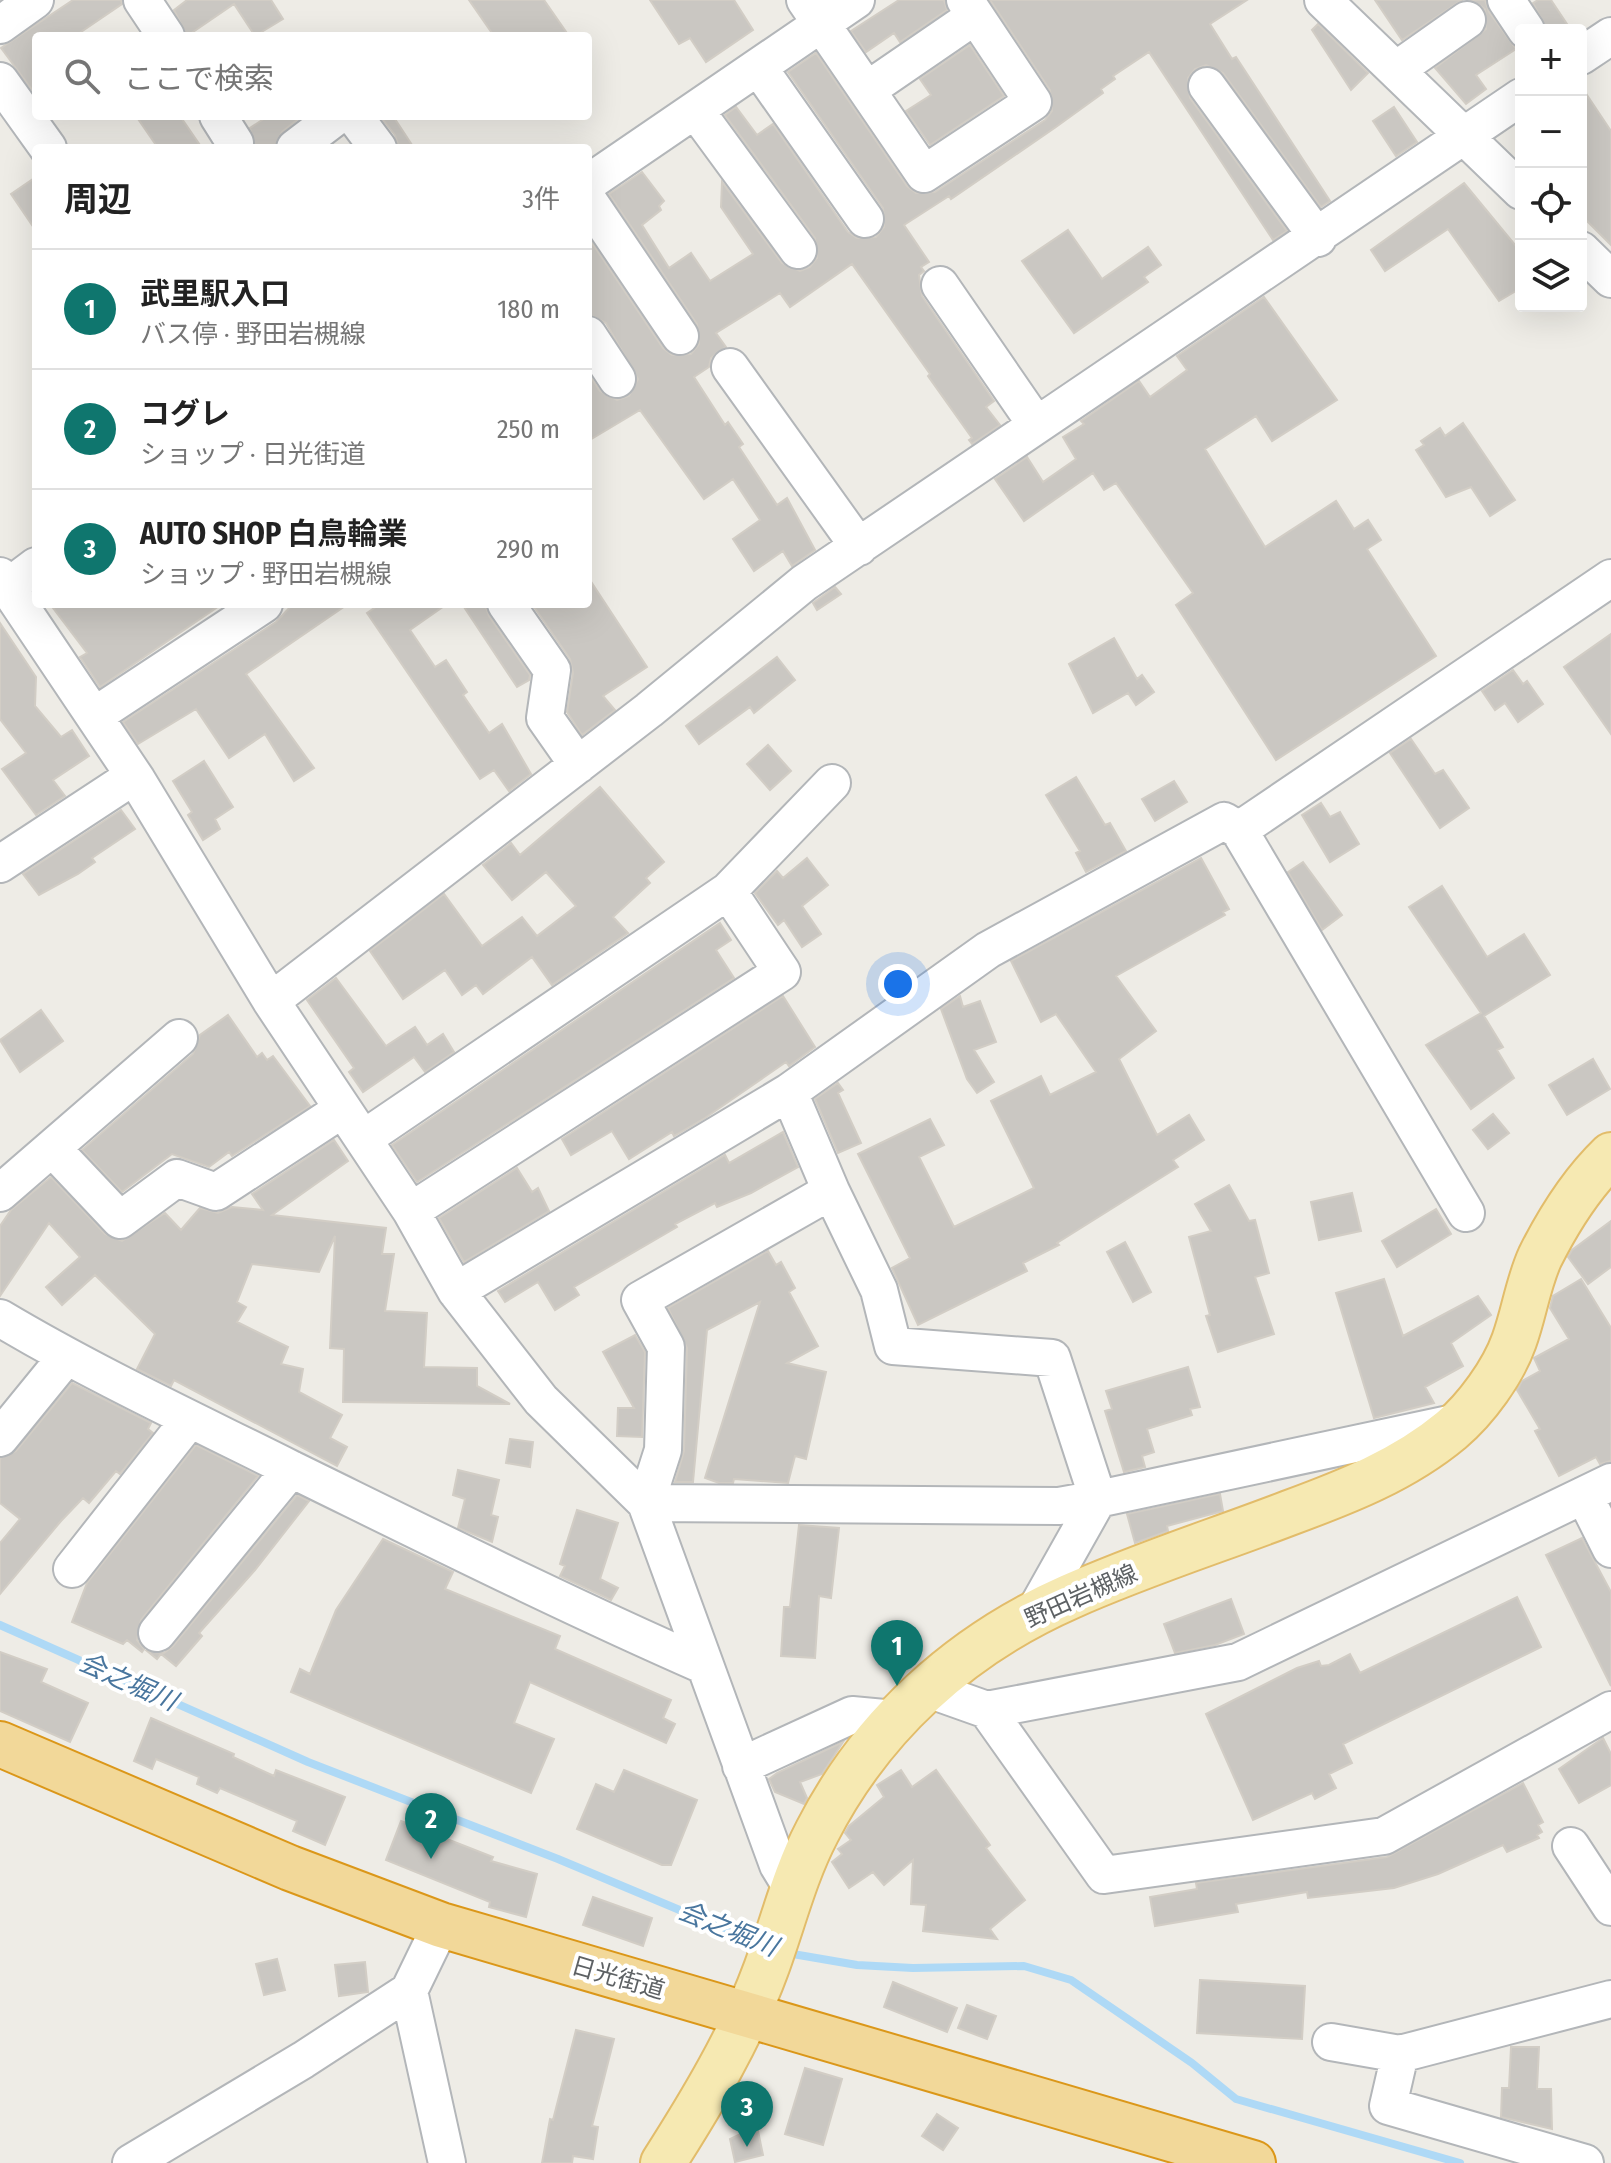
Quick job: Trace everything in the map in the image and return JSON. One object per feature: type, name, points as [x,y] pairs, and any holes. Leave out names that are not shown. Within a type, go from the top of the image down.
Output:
[{"type":"highway","name":"日光街道","points":[[0,1744],[290,1868],[441,1925],[1253,2163]]},
{"type":"main road","name":"野田岩槻線","points":[[663,2163],[706,2094],[744,2015],[816,1833],[845,1781],[874,1740],[925,1688],[987,1642],[1067,1597],[1360,1486],[1413,1457],[1459,1421],[1478,1402],[1513,1346],[1539,1259],[1572,1204],[1608,1165]]},
{"type":"street","points":[[0,25],[35,0]]},
{"type":"street","points":[[142,0],[163,32]]},
{"type":"street","points":[[592,180],[759,68],[814,12],[856,0]]},
{"type":"street","points":[[1506,0],[1522,24]]},
{"type":"street","points":[[1332,2],[1396,70],[1515,185]]},
{"type":"street","points":[[814,12],[924,174],[1033,102],[970,8],[867,90]]},
{"type":"street","points":[[1396,70],[1467,20]]},
{"type":"street","points":[[1587,52],[1611,36]]},
{"type":"street","points":[[759,68],[865,219]]},
{"type":"street","points":[[0,81],[45,144]]},
{"type":"street","points":[[1207,86],[1318,238]]},
{"type":"street","points":[[271,1001],[578,765],[804,583],[1035,423],[1318,238],[1515,101]]},
{"type":"street","points":[[696,111],[798,250]]},
{"type":"street","points":[[300,144],[332,120]]},
{"type":"street","points":[[357,120],[375,144]]},
{"type":"street","points":[[592,206],[680,336]]},
{"type":"street","points":[[1587,256],[1611,279]]},
{"type":"street","points":[[940,285],[1035,423]]},
{"type":"street","points":[[592,341],[617,379]]},
{"type":"street","points":[[730,367],[859,547]]},
{"type":"street","points":[[15,576],[32,606]]},
{"type":"street","points":[[1239,830],[1611,578]]},
{"type":"street","points":[[33,608],[94,716],[271,1001],[411,1211],[456,1291],[541,1400],[646,1503],[778,1865],[779,1925]]},
{"type":"street","points":[[94,716],[258,608]]},
{"type":"street","points":[[509,608],[552,670],[545,718],[578,765]]},
{"type":"street","points":[[0,864],[134,776]]},
{"type":"street","points":[[363,1139],[728,891],[832,783]]},
{"type":"street","points":[[456,1291],[789,1092],[988,950],[1224,821],[1239,830],[1466,1213]]},
{"type":"street","points":[[411,1211],[782,972],[728,891]]},
{"type":"street","points":[[0,1193],[179,1038]]},
{"type":"street","points":[[789,1092],[831,1191],[879,1290],[893,1346],[1052,1358],[1098,1499],[1031,1618]]},
{"type":"street","points":[[52,1148],[120,1220],[177,1178],[216,1192],[343,1109]]},
{"type":"street","points":[[646,1503],[663,1450],[666,1347],[640,1300],[831,1191]]},
{"type":"street","points":[[0,1318],[66,1357],[291,1469],[565,1604],[703,1665]]},
{"type":"street","points":[[0,1438],[66,1357]]},
{"type":"street","points":[[72,1569],[190,1419]]},
{"type":"street","points":[[646,1503],[1059,1506],[1459,1421]]},
{"type":"street","points":[[157,1633],[291,1469]]},
{"type":"street","points":[[925,1688],[987,1710],[1238,1662],[1598,1488],[1611,1549]]},
{"type":"street","points":[[987,1710],[1104,1875],[1384,1836],[1611,1710]]},
{"type":"street","points":[[741,1766],[852,1715],[895,1719]]},
{"type":"street","points":[[1571,1846],[1611,1907]]},
{"type":"street","points":[[131,2163],[303,2060],[409,1991],[441,1925]]},
{"type":"street","points":[[409,1991],[447,2163]]},
{"type":"street","points":[[1331,2042],[1400,2054],[1611,1999]]},
{"type":"street","points":[[1400,2054],[1388,2106],[1585,2163]]},
{"type":"building","points":[[73,0],[121,0],[122,4],[81,32],[32,32],[32,90],[1,48]]},
{"type":"building","points":[[187,0],[271,0],[283,19],[262,32],[252,32],[234,4],[193,32],[185,32],[174,10]]},
{"type":"building","points":[[469,0],[544,0],[566,32],[491,32]]},
{"type":"building","points":[[650,0],[734,0],[753,30],[706,62],[690,38],[679,44]]},
{"type":"building","points":[[899,0],[944,0],[947,10],[900,42],[894,33],[866,52],[851,31]]},
{"type":"building","points":[[990,0],[1247,0],[1210,24],[1232,59],[1236,57],[1330,201],[1321,207],[1223,73],[1206,65],[1195,69],[1188,78],[1190,98],[1287,231],[1273,240],[1149,52],[1113,76],[1115,79],[1101,89],[1103,93],[1056,127],[951,199],[949,196],[904,225],[929,262],[921,267],[924,271],[919,275],[922,296],[994,401],[986,407],[1000,425],[972,444],[969,440],[972,438],[928,376],[930,374],[852,264],[790,307],[780,293],[716,333],[726,347],[711,358],[709,367],[694,377],[725,425],[728,422],[743,444],[739,447],[777,505],[787,498],[815,550],[792,566],[783,551],[754,571],[733,539],[760,520],[733,479],[704,499],[640,410],[592,439],[592,379],[600,391],[617,400],[629,396],[638,379],[606,323],[592,316],[592,243],[663,348],[672,355],[691,354],[699,344],[697,324],[609,194],[642,172],[664,201],[659,206],[661,210],[642,225],[669,268],[691,253],[710,281],[753,254],[721,207],[722,182],[782,263],[800,271],[810,267],[817,258],[815,238],[725,115],[736,107],[757,135],[773,124],[848,232],[857,238],[876,237],[884,227],[883,208],[788,72],[816,53],[907,186],[916,193],[935,192],[1045,120],[1052,111],[1050,90]]},
{"type":"building","points":[[1375,0],[1462,0],[1402,40]]},
{"type":"building","points":[[1471,0],[1485,0],[1489,12],[1515,50],[1476,75],[1486,89],[1466,104],[1435,68],[1486,29],[1485,9]]},
{"type":"building","points":[[1551,0],[1567,24],[1544,24],[1533,3]]},
{"type":"building","points":[[1318,24],[1368,73],[1351,90],[1312,30]]},
{"type":"building","points":[[970,45],[1004,96],[930,145],[906,111],[931,95],[920,79]]},
{"type":"building","points":[[1587,95],[1611,131],[1611,245],[1587,221]]},
{"type":"building","points":[[1394,107],[1417,142],[1396,156],[1373,121]]},
{"type":"building","points":[[139,120],[183,120],[199,144],[155,144]]},
{"type":"building","points":[[262,120],[297,120],[282,132],[276,144],[254,144],[250,128]]},
{"type":"building","points":[[383,120],[396,120],[411,144],[398,144]]},
{"type":"building","points":[[32,180],[32,225],[11,194]]},
{"type":"building","points":[[1464,183],[1515,245],[1515,292],[1499,301],[1448,229],[1385,271],[1371,250]]},
{"type":"building","points":[[1068,230],[1102,279],[1148,247],[1161,265],[1144,277],[1148,282],[1074,333],[1022,261]]},
{"type":"building","points":[[1264,297],[1337,400],[1272,441],[1256,416],[1205,449],[1265,547],[1336,501],[1354,529],[1368,520],[1381,540],[1367,549],[1436,656],[1276,760],[1176,605],[1193,593],[1116,483],[1104,490],[1093,473],[1024,521],[995,479],[1027,457],[1043,482],[1076,459],[1063,437],[1084,424],[1081,421],[1139,381],[1150,397],[1187,370],[1177,356]]},
{"type":"building","points":[[1463,423],[1515,500],[1490,516],[1471,487],[1446,497],[1416,450],[1424,445],[1421,441],[1440,428],[1445,436]]},
{"type":"building","points":[[592,583],[647,667],[603,696],[615,710],[582,735],[567,712],[573,673],[570,659],[535,608],[592,608]]},
{"type":"building","points":[[835,587],[841,594],[817,610],[813,603]]},
{"type":"building","points":[[53,608],[216,608],[100,687],[80,657],[87,653]]},
{"type":"building","points":[[289,608],[342,608],[246,674],[314,768],[294,781],[265,734],[229,758],[196,709],[138,744],[123,722],[276,622]]},
{"type":"building","points":[[374,608],[441,608],[410,630],[435,667],[446,660],[467,692],[463,695],[489,733],[502,724],[531,774],[509,791],[494,770],[480,779],[367,613]]},
{"type":"building","points":[[465,608],[486,608],[530,675],[529,680],[517,687]]},
{"type":"building","points":[[0,623],[36,677],[35,706],[61,737],[72,730],[89,756],[53,780],[65,796],[36,815],[2,769],[26,753],[0,719]]},
{"type":"building","points":[[1611,634],[1611,734],[1564,667]]},
{"type":"building","points":[[1114,638],[1137,679],[1142,675],[1154,692],[1136,705],[1128,693],[1093,713],[1069,664]]},
{"type":"building","points":[[777,657],[795,680],[754,713],[750,707],[699,744],[686,726]]},
{"type":"building","points":[[1513,670],[1523,684],[1527,681],[1543,704],[1518,722],[1505,703],[1495,710],[1482,691]]},
{"type":"building","points":[[1411,739],[1435,774],[1443,770],[1469,808],[1440,828],[1390,753]]},
{"type":"building","points":[[768,745],[791,771],[770,790],[747,764]]},
{"type":"building","points":[[204,761],[233,807],[215,819],[220,829],[203,840],[188,815],[192,812],[173,781]]},
{"type":"building","points":[[1076,777],[1105,825],[1110,823],[1126,851],[1086,872],[1076,853],[1080,851],[1046,795]]},
{"type":"building","points":[[1174,781],[1187,802],[1155,821],[1142,799]]},
{"type":"building","points":[[600,787],[664,862],[646,878],[650,883],[613,917],[628,933],[552,985],[532,957],[483,994],[476,985],[462,995],[445,970],[403,999],[370,951],[444,894],[482,946],[522,917],[537,936],[576,906],[546,872],[512,900],[483,865],[511,843],[520,855]]},
{"type":"building","points":[[1321,803],[1330,817],[1340,812],[1359,844],[1330,862],[1302,815]]},
{"type":"building","points":[[121,810],[135,829],[92,858],[95,862],[78,874],[39,895],[23,874]]},
{"type":"building","points":[[807,858],[828,885],[802,906],[821,934],[802,947],[784,920],[778,925],[755,893],[777,871],[783,878]]},
{"type":"building","points":[[1201,858],[1229,909],[1223,912],[1225,915],[1116,976],[1156,1031],[1119,1059],[1157,1135],[1189,1115],[1204,1140],[1173,1160],[1178,1167],[1057,1243],[1059,1245],[1023,1263],[1027,1271],[918,1325],[892,1268],[910,1258],[858,1154],[930,1119],[944,1145],[919,1157],[954,1227],[1034,1188],[991,1101],[1041,1076],[1050,1095],[1096,1072],[1056,1014],[1041,1022],[1011,961]]},
{"type":"building","points":[[1303,862],[1342,915],[1322,930],[1288,872]]},
{"type":"building","points":[[1442,886],[1487,957],[1524,934],[1550,975],[1484,1016],[1503,1047],[1497,1050],[1514,1078],[1471,1109],[1426,1045],[1481,1013],[1409,907]]},
{"type":"building","points":[[720,923],[731,940],[716,950],[734,978],[417,1182],[392,1145]]},
{"type":"building","points":[[336,978],[386,1046],[415,1027],[427,1045],[443,1034],[454,1052],[425,1072],[414,1057],[363,1092],[349,1072],[354,1068],[307,1000]]},
{"type":"building","points":[[783,996],[815,1047],[789,1066],[786,1062],[705,1118],[674,1136],[672,1132],[629,1159],[612,1131],[571,1155],[562,1139]]},
{"type":"building","points":[[960,996],[963,1007],[980,1001],[996,1042],[974,1050],[994,1082],[977,1093],[967,1079],[941,1009]]},
{"type":"building","points":[[41,1010],[63,1041],[20,1072],[0,1040]]},
{"type":"building","points":[[228,1015],[257,1057],[262,1053],[267,1060],[273,1056],[310,1106],[232,1156],[229,1152],[209,1167],[172,1154],[122,1192],[82,1150],[193,1054],[200,1035]]},
{"type":"building","points":[[1593,1059],[1610,1089],[1567,1115],[1549,1085]]},
{"type":"building","points":[[838,1083],[843,1090],[838,1093],[861,1143],[838,1153],[815,1099]]},
{"type":"building","points":[[1493,1114],[1509,1133],[1488,1149],[1473,1130]]},
{"type":"building","points":[[783,1132],[798,1167],[751,1193],[717,1207],[715,1203],[675,1224],[677,1227],[574,1287],[579,1295],[555,1310],[538,1282],[505,1302],[498,1291],[725,1155],[729,1163]]},
{"type":"building","points":[[334,1140],[348,1161],[272,1215],[386,1228],[382,1254],[394,1254],[385,1311],[427,1313],[424,1367],[477,1368],[477,1386],[510,1404],[343,1402],[344,1349],[330,1348],[335,1236],[319,1272],[252,1264],[237,1302],[246,1307],[237,1322],[288,1347],[281,1364],[303,1369],[299,1392],[342,1415],[330,1438],[347,1447],[337,1466],[174,1380],[171,1386],[137,1369],[155,1334],[95,1275],[62,1305],[46,1287],[80,1257],[49,1223],[0,1296],[0,1226],[11,1210],[51,1177],[105,1234],[122,1241],[165,1213],[181,1230],[200,1208],[218,1213],[232,1207],[263,1210],[252,1194]]},
{"type":"building","points":[[517,1168],[532,1192],[538,1188],[549,1211],[464,1262],[439,1218]]},
{"type":"building","points":[[1229,1185],[1249,1221],[1255,1220],[1269,1273],[1255,1277],[1274,1334],[1218,1352],[1206,1316],[1210,1315],[1189,1237],[1211,1231],[1195,1204]]},
{"type":"building","points":[[1352,1193],[1361,1231],[1319,1240],[1311,1202]]},
{"type":"building","points":[[1436,1209],[1451,1234],[1397,1267],[1382,1241]]},
{"type":"building","points":[[1611,1221],[1611,1267],[1588,1284],[1568,1257],[1572,1250]]},
{"type":"building","points":[[1125,1242],[1151,1292],[1133,1302],[1107,1252]]},
{"type":"building","points":[[768,1251],[776,1265],[781,1262],[795,1288],[789,1292],[818,1346],[787,1363],[826,1372],[806,1459],[795,1456],[788,1483],[734,1479],[733,1483],[719,1483],[705,1478],[760,1302],[707,1330],[693,1482],[675,1482],[684,1451],[687,1348],[668,1308]]},
{"type":"building","points":[[1384,1279],[1403,1336],[1478,1296],[1491,1315],[1451,1343],[1463,1366],[1425,1387],[1434,1403],[1374,1418],[1336,1293]]},
{"type":"building","points":[[1581,1279],[1611,1328],[1611,1461],[1600,1464],[1596,1457],[1559,1476],[1535,1431],[1540,1429],[1517,1390],[1522,1381],[1540,1371],[1534,1358],[1569,1339],[1550,1308],[1553,1296]]},
{"type":"building","points":[[635,1335],[645,1352],[642,1437],[617,1436],[618,1408],[634,1408],[603,1352]]},
{"type":"building","points":[[1188,1367],[1200,1407],[1190,1409],[1192,1415],[1147,1429],[1154,1452],[1142,1456],[1145,1467],[1124,1472],[1105,1411],[1112,1409],[1106,1391]]},
{"type":"building","points":[[72,1383],[151,1423],[148,1429],[153,1433],[120,1474],[116,1471],[89,1503],[83,1498],[61,1521],[0,1594],[0,1543],[20,1519],[0,1503],[0,1458],[16,1451]]},
{"type":"building","points":[[510,1439],[533,1442],[530,1467],[506,1463]]},
{"type":"building","points":[[196,1445],[258,1476],[141,1620],[137,1640],[144,1649],[142,1652],[127,1640],[123,1644],[72,1622],[87,1583]]},
{"type":"building","points":[[458,1470],[499,1480],[491,1515],[498,1517],[492,1542],[458,1528],[465,1499],[453,1495]]},
{"type":"building","points":[[1220,1494],[1223,1511],[1167,1526],[1168,1531],[1135,1543],[1127,1514]]},
{"type":"building","points":[[297,1495],[309,1501],[255,1570],[199,1633],[202,1636],[176,1666],[161,1654],[157,1659],[147,1651],[164,1653],[173,1646]]},
{"type":"building","points":[[577,1510],[618,1523],[600,1579],[618,1588],[611,1600],[560,1576],[565,1566],[560,1564]]},
{"type":"building","points":[[799,1525],[839,1528],[831,1598],[819,1596],[815,1658],[781,1656],[784,1607],[790,1607]]},
{"type":"building","points":[[1582,1538],[1611,1592],[1611,1686],[1546,1555]]},
{"type":"building","points":[[383,1539],[453,1572],[445,1589],[560,1636],[555,1649],[671,1700],[663,1718],[675,1724],[666,1743],[530,1682],[514,1723],[554,1739],[531,1793],[291,1692],[300,1669],[310,1674],[336,1610]]},
{"type":"building","points":[[1517,1597],[1541,1647],[1343,1744],[1352,1763],[1329,1774],[1336,1788],[1315,1799],[1312,1793],[1253,1820],[1206,1714],[1297,1668],[1319,1661],[1321,1666],[1329,1665],[1350,1654],[1360,1673]]},
{"type":"building","points":[[1231,1599],[1244,1634],[1215,1645],[1175,1653],[1164,1624]]},
{"type":"building","points":[[0,1652],[47,1669],[41,1682],[88,1703],[70,1742],[0,1711]]},
{"type":"building","points":[[151,1718],[234,1754],[233,1757],[274,1776],[276,1770],[345,1797],[325,1845],[293,1831],[297,1821],[220,1788],[217,1793],[197,1784],[199,1777],[156,1759],[152,1769],[134,1761]]},
{"type":"building","points":[[1603,1738],[1611,1754],[1611,1785],[1579,1803],[1559,1769]]},
{"type":"building","points":[[843,1742],[822,1774],[800,1782],[807,1798],[804,1804],[775,1792],[769,1779],[777,1773]]},
{"type":"building","points":[[624,1770],[697,1800],[671,1865],[662,1865],[577,1829],[596,1784],[614,1792]]},
{"type":"building","points":[[901,1770],[912,1787],[936,1770],[990,1845],[986,1848],[1025,1900],[990,1929],[997,1939],[923,1931],[926,1905],[911,1904],[913,1860],[884,1885],[873,1872],[849,1888],[832,1862],[842,1854],[838,1849],[851,1840],[845,1833],[849,1826],[884,1797],[877,1785]]},
{"type":"building","points":[[1523,1783],[1543,1822],[1538,1825],[1542,1832],[1537,1835],[1539,1838],[1507,1852],[1503,1845],[1438,1874],[1394,1888],[1308,1898],[1307,1892],[1236,1904],[1238,1912],[1155,1926],[1150,1897],[1197,1889],[1196,1883],[1387,1857]]},
{"type":"building","points":[[401,1821],[493,1857],[491,1861],[537,1874],[526,1917],[489,1907],[490,1902],[386,1860]]},
{"type":"building","points":[[593,1897],[652,1918],[643,1946],[583,1925]]},
{"type":"building","points":[[277,1959],[285,1990],[264,1995],[256,1964]]},
{"type":"building","points":[[365,1962],[368,1992],[339,1996],[335,1965]]},
{"type":"building","points":[[1200,1980],[1305,1986],[1302,2039],[1197,2033]]},
{"type":"building","points":[[893,1982],[957,2008],[947,2032],[884,2007]]},
{"type":"building","points":[[967,2005],[996,2016],[987,2039],[958,2028]]},
{"type":"building","points":[[576,2030],[614,2039],[592,2126],[598,2127],[593,2159],[573,2156],[572,2163],[542,2163],[550,2119],[553,2120]]},
{"type":"building","points":[[1511,2047],[1539,2047],[1537,2089],[1551,2089],[1552,2129],[1501,2117],[1502,2088],[1509,2088]]},
{"type":"building","points":[[805,2068],[842,2079],[823,2145],[785,2134]]},
{"type":"building","points":[[937,2114],[958,2128],[943,2150],[922,2136]]},
{"type":"building","points":[[757,2126],[763,2155],[735,2162],[730,2139]]},
{"type":"waterway","name":"会之堀川","points":[[0,1625],[308,1762],[558,1859],[763,1945]]},
{"type":"waterway","name":"会之堀川","points":[[787,1953],[857,1965],[913,1968],[1024,1966],[1071,1980],[1192,2063],[1236,2099],[1460,2163]]},
{"type":"place","name":"武里駅入口","points":[[897,1686]]},
{"type":"place","name":"コグレ","points":[[431,1859]]},
{"type":"place","name":"AUTO SHOP 白鳥輪業","points":[[747,2147]]}]
